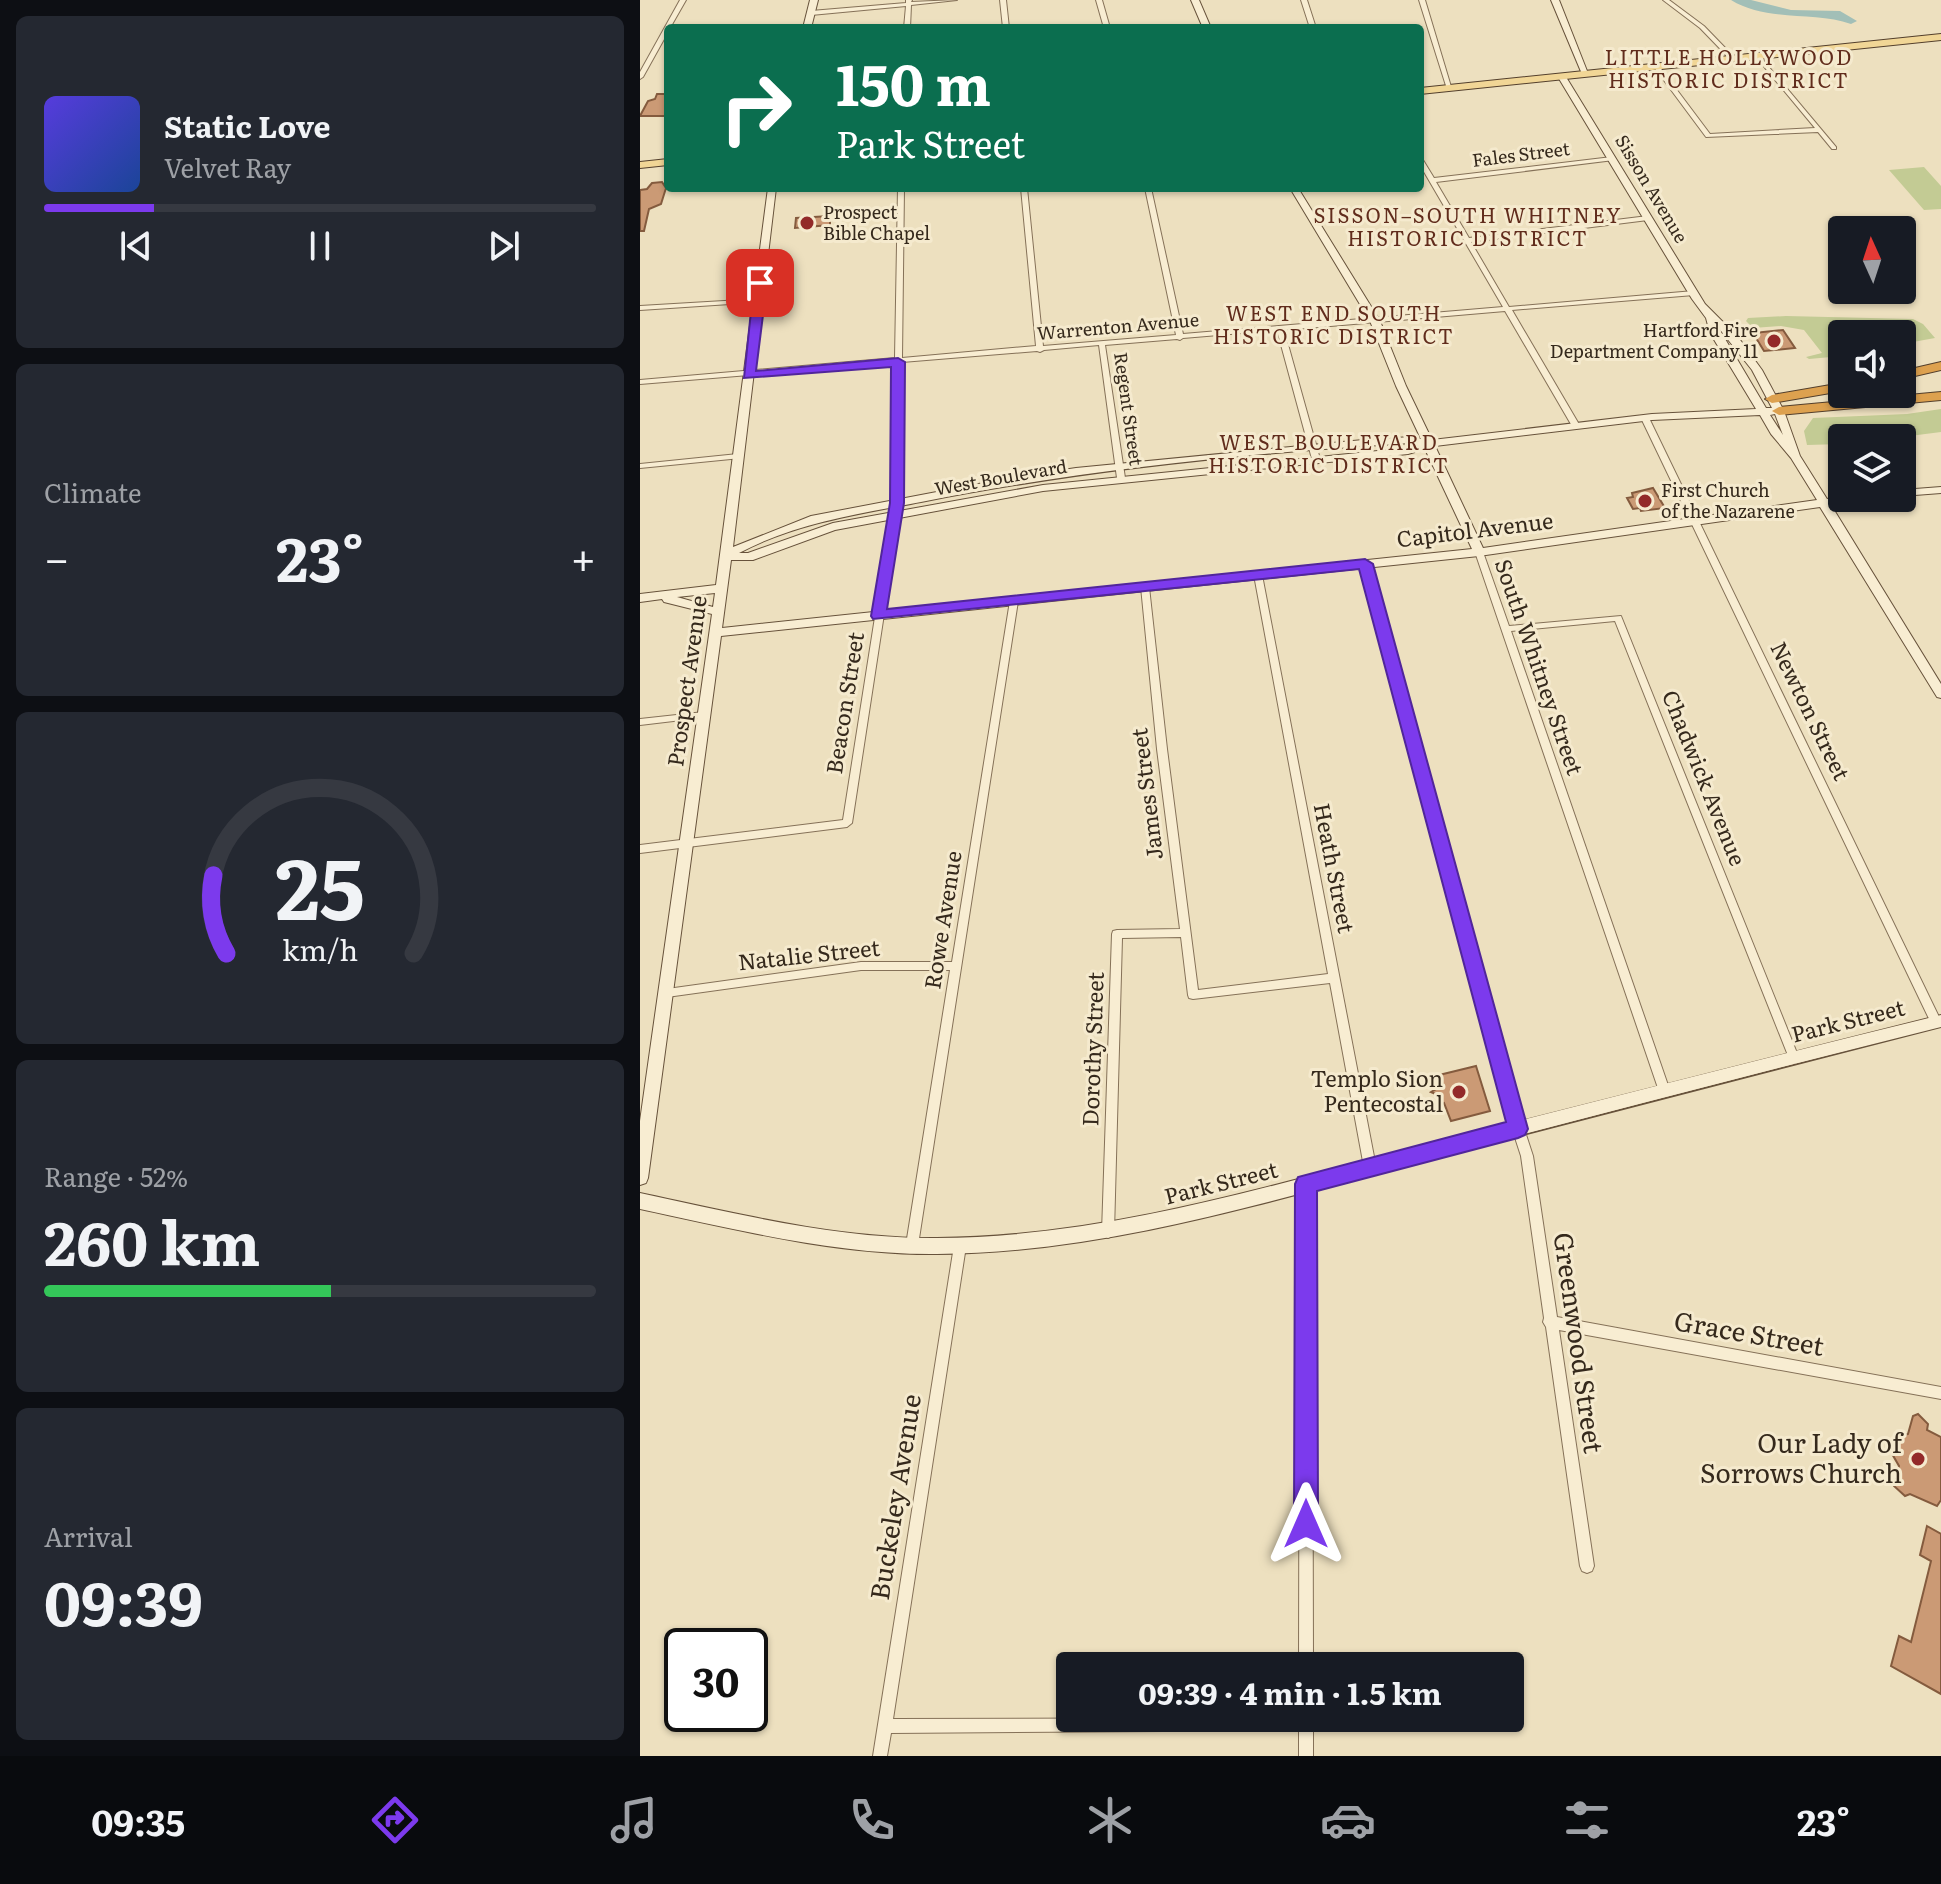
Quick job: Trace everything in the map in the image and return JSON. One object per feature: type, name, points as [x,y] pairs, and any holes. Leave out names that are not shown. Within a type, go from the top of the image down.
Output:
[{"type":"highway","points":[[1916,372],[1941,366]]},
{"type":"highway","points":[[1776,405],[1828,391]]},
{"type":"highway","points":[[1776,405],[1941,396]]},
{"type":"main road","points":[[808,24],[814,0]]},
{"type":"main road","points":[[1195,0],[1205,24]]},
{"type":"main road","points":[[1555,0],[1586,74]]},
{"type":"main road","points":[[1424,91],[1941,37]]},
{"type":"main road","name":"Sisson Avenue","points":[[1562,77],[1694,293],[1711,318],[1721,324],[1736,343],[1776,405],[1795,456]]},
{"type":"main road","points":[[640,163],[664,161]]},
{"type":"main road","name":"Prospect Avenue","points":[[640,1178],[726,556],[772,192]]},
{"type":"main road","name":"South Whitney Street","points":[[1296,192],[1375,321],[1479,552]]},
{"type":"main road","name":"Sisson Avenue","points":[[1711,318],[1711,325],[1760,407],[1795,456],[1940,691]]},
{"type":"main road","points":[[1722,344],[1736,343]]},
{"type":"main road","name":"West Boulevard","points":[[726,556],[800,523],[1012,487],[1411,440],[1429,444],[1776,405]]},
{"type":"main road","points":[[1916,492],[1941,490]]},
{"type":"main road","name":"Capitol Avenue","points":[[715,633],[1479,552],[1828,501]]},
{"type":"main road","points":[[646,598],[721,588]]},
{"type":"main road","points":[[646,598],[683,600],[718,612]]},
{"type":"main road","name":"Park Street","points":[[640,1201],[794,1234],[912,1245],[960,1246],[1108,1232],[1939,1021]]},
{"type":"street","points":[[670,24],[683,0]]},
{"type":"street","points":[[811,13],[954,0]]},
{"type":"street","points":[[1003,0],[1006,24]]},
{"type":"street","points":[[1099,0],[1106,24]]},
{"type":"street","points":[[1304,0],[1312,24]]},
{"type":"street","points":[[1422,0],[1450,89]]},
{"type":"street","points":[[1666,0],[1702,27],[1733,59]]},
{"type":"street","points":[[907,24],[909,2]]},
{"type":"street","points":[[640,77],[664,34]]},
{"type":"street","points":[[1763,55],[1834,148]]},
{"type":"street","points":[[1657,67],[1706,134],[1717,138],[1819,130]]},
{"type":"street","name":"Fales Street","points":[[1433,180],[1612,159]]},
{"type":"street","points":[[1424,166],[1576,426]]},
{"type":"street","name":"Beacon Street","points":[[687,843],[847,823],[896,509],[901,192]]},
{"type":"street","points":[[1024,192],[1040,350]]},
{"type":"street","points":[[1149,192],[1180,338]]},
{"type":"street","points":[[1468,240],[1648,218]]},
{"type":"street","name":"Warrenton Avenue","points":[[640,382],[748,376],[1694,293]]},
{"type":"street","points":[[640,308],[758,301]]},
{"type":"street","points":[[1280,329],[1315,453]]},
{"type":"street","name":"Regent Street","points":[[1102,345],[1120,472]]},
{"type":"street","name":"Newton Street","points":[[1645,418],[1939,1021]]},
{"type":"street","points":[[640,466],[738,456]]},
{"type":"street","name":"South Whitney Street","points":[[1479,552],[1664,1091]]},
{"type":"street","name":"Greenwood Street","points":[[1365,564],[1527,1156],[1587,1566]]},
{"type":"street","name":"Heath Street","points":[[1258,575],[1370,1167]]},
{"type":"street","name":"James Street","points":[[1145,587],[1193,995],[1334,978]]},
{"type":"street","name":"Rowe Avenue","points":[[912,1245],[1014,601]]},
{"type":"street","name":"Chadwick Avenue","points":[[1505,629],[1618,618],[1794,1058]]},
{"type":"street","points":[[640,722],[704,715]]},
{"type":"street","points":[[640,849],[687,843]]},
{"type":"street","name":"Dorothy Street","points":[[1108,1232],[1117,934],[1184,933]]},
{"type":"street","name":"Natalie Street","points":[[667,993],[861,966],[956,966]]},
{"type":"street","points":[[1306,1184],[1306,1652]]},
{"type":"street","name":"Buckeley Avenue","points":[[880,1756],[960,1246]]},
{"type":"street","name":"Grace Street","points":[[1549,1322],[1941,1393]]},
{"type":"street","points":[[885,1726],[1056,1724]]},
{"type":"street","points":[[1306,1732],[1306,1756]]},
{"type":"green space","points":[[1924,167],[1941,186],[1941,209],[1924,210],[1889,170]]},
{"type":"green space","points":[[1786,316],[1915,320],[1828,320],[1828,357],[1809,359],[1806,357],[1822,353],[1804,330],[1781,326],[1753,328],[1746,321],[1748,318]]},
{"type":"green space","points":[[1916,320],[1923,324],[1935,338],[1916,341]]},
{"type":"green space","points":[[1941,409],[1941,432],[1916,435],[1916,424],[1828,424],[1828,444],[1807,445],[1804,431],[1813,418],[1907,414]]},
{"type":"building","points":[[657,94],[664,94],[664,116],[640,116],[648,101],[655,99]]},
{"type":"building","points":[[662,182],[665,192],[661,204],[649,209],[644,231],[640,231],[640,190],[647,189],[652,183]]},
{"type":"building","name":"Prospect Bible Chapel","points":[[830,216],[830,225],[795,228],[796,218]]},
{"type":"building","name":"Hartford Fire Department Company 11","points":[[1783,330],[1795,348],[1764,351],[1753,333]]},
{"type":"building","name":"First Church of the Nazarene","points":[[1653,488],[1665,508],[1633,509],[1627,498],[1633,497],[1632,493]]},
{"type":"building","name":"Templo Sion Pentecostal","points":[[1476,1066],[1490,1111],[1451,1121],[1444,1103],[1441,1104],[1438,1095],[1431,1092],[1436,1089],[1431,1077]]},
{"type":"building","name":"Our Lady of Sorrows Church","points":[[1918,1414],[1928,1424],[1927,1430],[1941,1437],[1941,1500],[1937,1506],[1910,1494],[1905,1496],[1894,1486],[1899,1466],[1891,1452],[1895,1438],[1908,1434],[1913,1416]]},
{"type":"building","points":[[1927,1526],[1941,1534],[1941,1694],[1891,1666],[1899,1636],[1911,1642],[1931,1561],[1920,1555]]},
{"type":"waterway","points":[[1737,0],[1791,13],[1840,14],[1851,21]]},
{"type":"place","name":"Prospect Bible Chapel","points":[[807,223]]},
{"type":"place","name":"Hartford Fire Department Company 11","points":[[1774,341]]},
{"type":"place","name":"First Church of the Nazarene","points":[[1645,501]]},
{"type":"place","name":"Templo Sion Pentecostal","points":[[1459,1092]]},
{"type":"place","name":"Our Lady of Sorrows Church","points":[[1918,1459]]},
{"type":"district","name":"LITTLE HOLLYWOOD HISTORIC DISTRICT","points":[[1729,70]]},
{"type":"district","name":"SISSON–SOUTH WHITNEY HISTORIC DISTRICT","points":[[1468,228]]},
{"type":"district","name":"WEST END SOUTH HISTORIC DISTRICT","points":[[1334,326]]},
{"type":"district","name":"WEST BOULEVARD HISTORIC DISTRICT","points":[[1329,454]]},
{"type":"route","points":[[760,283],[748,376],[898,362],[897,503],[878,616],[1365,564],[1518,1129],[1306,1184],[1306,1524]]}]
